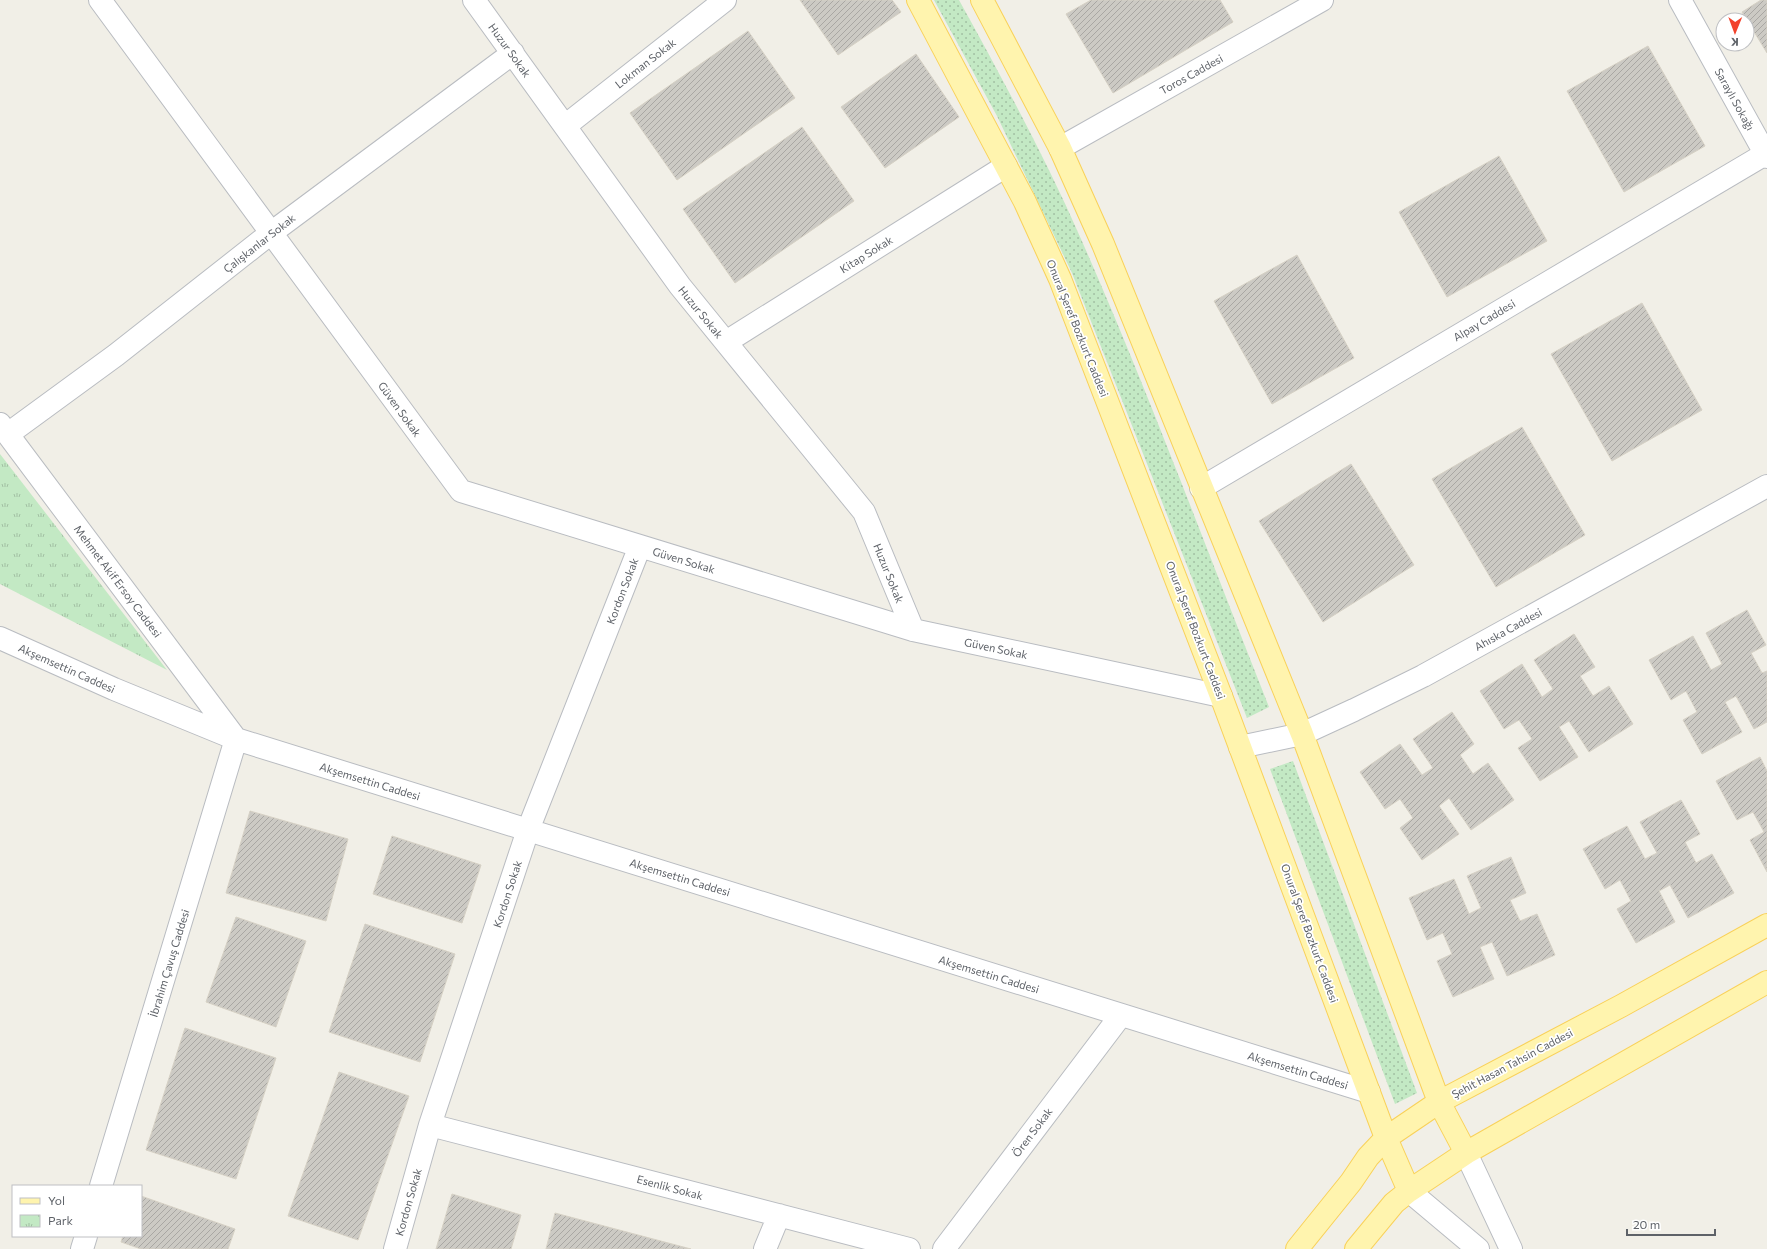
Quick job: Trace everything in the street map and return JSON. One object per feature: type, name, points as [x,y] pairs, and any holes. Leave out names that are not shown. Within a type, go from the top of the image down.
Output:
[{"type":"main road","name":"Onural Şeref Bozkurt Caddesi","points":[[918,0],[1025,202],[1060,279],[1221,696],[1386,1138],[1409,1191]]},
{"type":"main road","points":[[982,0],[1060,148],[1103,244],[1302,734],[1439,1102],[1466,1153]]},
{"type":"main road","name":"Şehit Hasan Tahsin Caddesi","points":[[1297,1249],[1351,1182],[1368,1157],[1386,1138],[1439,1102],[1621,1006],[1767,925]]},
{"type":"main road","points":[[1356,1249],[1394,1203],[1409,1191],[1466,1153],[1767,982]]},
{"type":"street","name":"Güven Sokak","points":[[100,0],[460,491],[913,630],[1221,696]]},
{"type":"street","name":"Huzur Sokak","points":[[474,0],[680,286],[864,512],[913,630]]},
{"type":"street","name":"Lokman Sokak","points":[[565,126],[725,0]]},
{"type":"street","name":"Toros Caddesi","points":[[1060,148],[1322,0]]},
{"type":"street","name":"Saraylı Sokağı","points":[[1680,0],[1767,155]]},
{"type":"street","name":"Çalışkanlar Sokak","points":[[4,429],[116,355],[271,233],[512,53]]},
{"type":"street","name":"Alpay Caddesi","points":[[1201,488],[1767,155]]},
{"type":"street","name":"Kitap Sokak","points":[[726,342],[1006,166]]},
{"type":"street","name":"Mehmet Akif Ersoy Caddesi","points":[[4,429],[236,739]]},
{"type":"street","name":"Ahıska Caddesi","points":[[1240,747],[1302,734],[1423,676],[1767,486]]},
{"type":"street","name":"Kordon Sokak","points":[[395,1249],[430,1125],[528,830],[640,546]]},
{"type":"street","name":"Akşemsettin Caddesi","points":[[0,638],[114,689],[236,739],[1369,1092]]},
{"type":"street","name":"İbrahim Çavuş Caddesi","points":[[101,1185],[236,739]]},
{"type":"street","name":"Ören Sokak","points":[[944,1249],[1121,1015]]},
{"type":"street","name":"Esenlik Sokak","points":[[430,1125],[909,1249]]},
{"type":"street","points":[[1466,1153],[1511,1249]]},
{"type":"street","name":"Onural Şeref Bozkurt Caddesi","points":[[1409,1191],[1478,1249]]},
{"type":"street","points":[[766,1249],[779,1215]]},
{"type":"street","points":[[82,1249],[86,1237]]},
{"type":"green space","points":[[934,0],[959,0],[1038,148],[1081,239],[1154,414],[1269,707],[1247,718],[1072,273],[997,116]]},
{"type":"green space","points":[[0,454],[167,670],[0,584]]},
{"type":"green space","points":[[1293,761],[1417,1093],[1395,1104],[1270,769]]},
{"type":"building","points":[[800,0],[892,0],[901,12],[838,55]]},
{"type":"building","points":[[1091,0],[1220,0],[1233,22],[1113,93],[1066,14]]},
{"type":"building","points":[[1761,0],[1767,0],[1767,53],[1755,33],[1755,12],[1742,12]]},
{"type":"building","points":[[748,31],[795,98],[677,180],[630,113]]},
{"type":"building","points":[[1648,46],[1705,146],[1624,192],[1567,91]]},
{"type":"building","points":[[916,54],[959,117],[885,168],[841,107]]},
{"type":"building","points":[[802,127],[854,201],[735,283],[683,209]]},
{"type":"building","points":[[1499,156],[1547,241],[1447,297],[1399,212]]},
{"type":"building","points":[[1297,255],[1354,358],[1272,404],[1214,301]]},
{"type":"building","points":[[1642,303],[1702,410],[1612,461],[1551,354]]},
{"type":"building","points":[[1522,427],[1585,535],[1496,587],[1432,479]]},
{"type":"building","points":[[1351,464],[1414,565],[1323,622],[1259,521]]},
{"type":"building","points":[[1747,610],[1766,645],[1751,653],[1762,673],[1767,671],[1767,722],[1754,729],[1736,696],[1725,702],[1742,732],[1702,754],[1683,720],[1697,712],[1686,691],[1671,700],[1649,660],[1693,636],[1711,670],[1722,664],[1706,633]]},
{"type":"building","points":[[1574,634],[1595,667],[1580,676],[1593,696],[1609,686],[1633,724],[1589,752],[1569,721],[1559,727],[1578,757],[1540,781],[1518,748],[1532,739],[1519,720],[1504,729],[1480,691],[1522,664],[1542,697],[1553,689],[1534,660]]},
{"type":"building","points":[[1452,712],[1474,744],[1460,755],[1473,774],[1488,763],[1514,800],[1471,830],[1449,798],[1439,806],[1459,834],[1422,860],[1400,828],[1413,818],[1400,799],[1385,809],[1360,772],[1400,744],[1422,775],[1433,768],[1413,739]]},
{"type":"building","points":[[1760,757],[1767,771],[1767,872],[1750,840],[1764,832],[1753,812],[1737,820],[1716,781]]},
{"type":"building","points":[[1681,800],[1700,834],[1685,842],[1696,863],[1712,854],[1734,893],[1688,918],[1670,885],[1659,891],[1675,922],[1636,943],[1617,909],[1631,901],[1620,880],[1605,889],[1583,849],[1627,826],[1645,859],[1657,853],[1640,822]]},
{"type":"building","points":[[250,811],[348,839],[326,921],[226,893]]},
{"type":"building","points":[[392,836],[481,865],[462,923],[373,894]]},
{"type":"building","points":[[1511,857],[1526,893],[1510,900],[1520,921],[1537,914],[1555,955],[1507,976],[1492,942],[1480,947],[1494,979],[1453,997],[1437,961],[1452,954],[1443,933],[1427,940],[1409,898],[1454,879],[1469,914],[1481,908],[1467,876]]},
{"type":"building","points":[[236,917],[306,941],[276,1027],[206,1002]]},
{"type":"building","points":[[365,924],[455,954],[420,1062],[329,1032]]},
{"type":"building","points":[[185,1028],[276,1058],[236,1179],[146,1150]]},
{"type":"building","points":[[339,1072],[409,1096],[358,1240],[288,1216]]},
{"type":"building","points":[[452,1194],[521,1215],[511,1249],[436,1249]]},
{"type":"building","points":[[142,1196],[235,1229],[228,1249],[141,1249],[121,1242],[123,1237],[142,1237]]},
{"type":"building","points":[[555,1213],[691,1249],[546,1249]]}]
